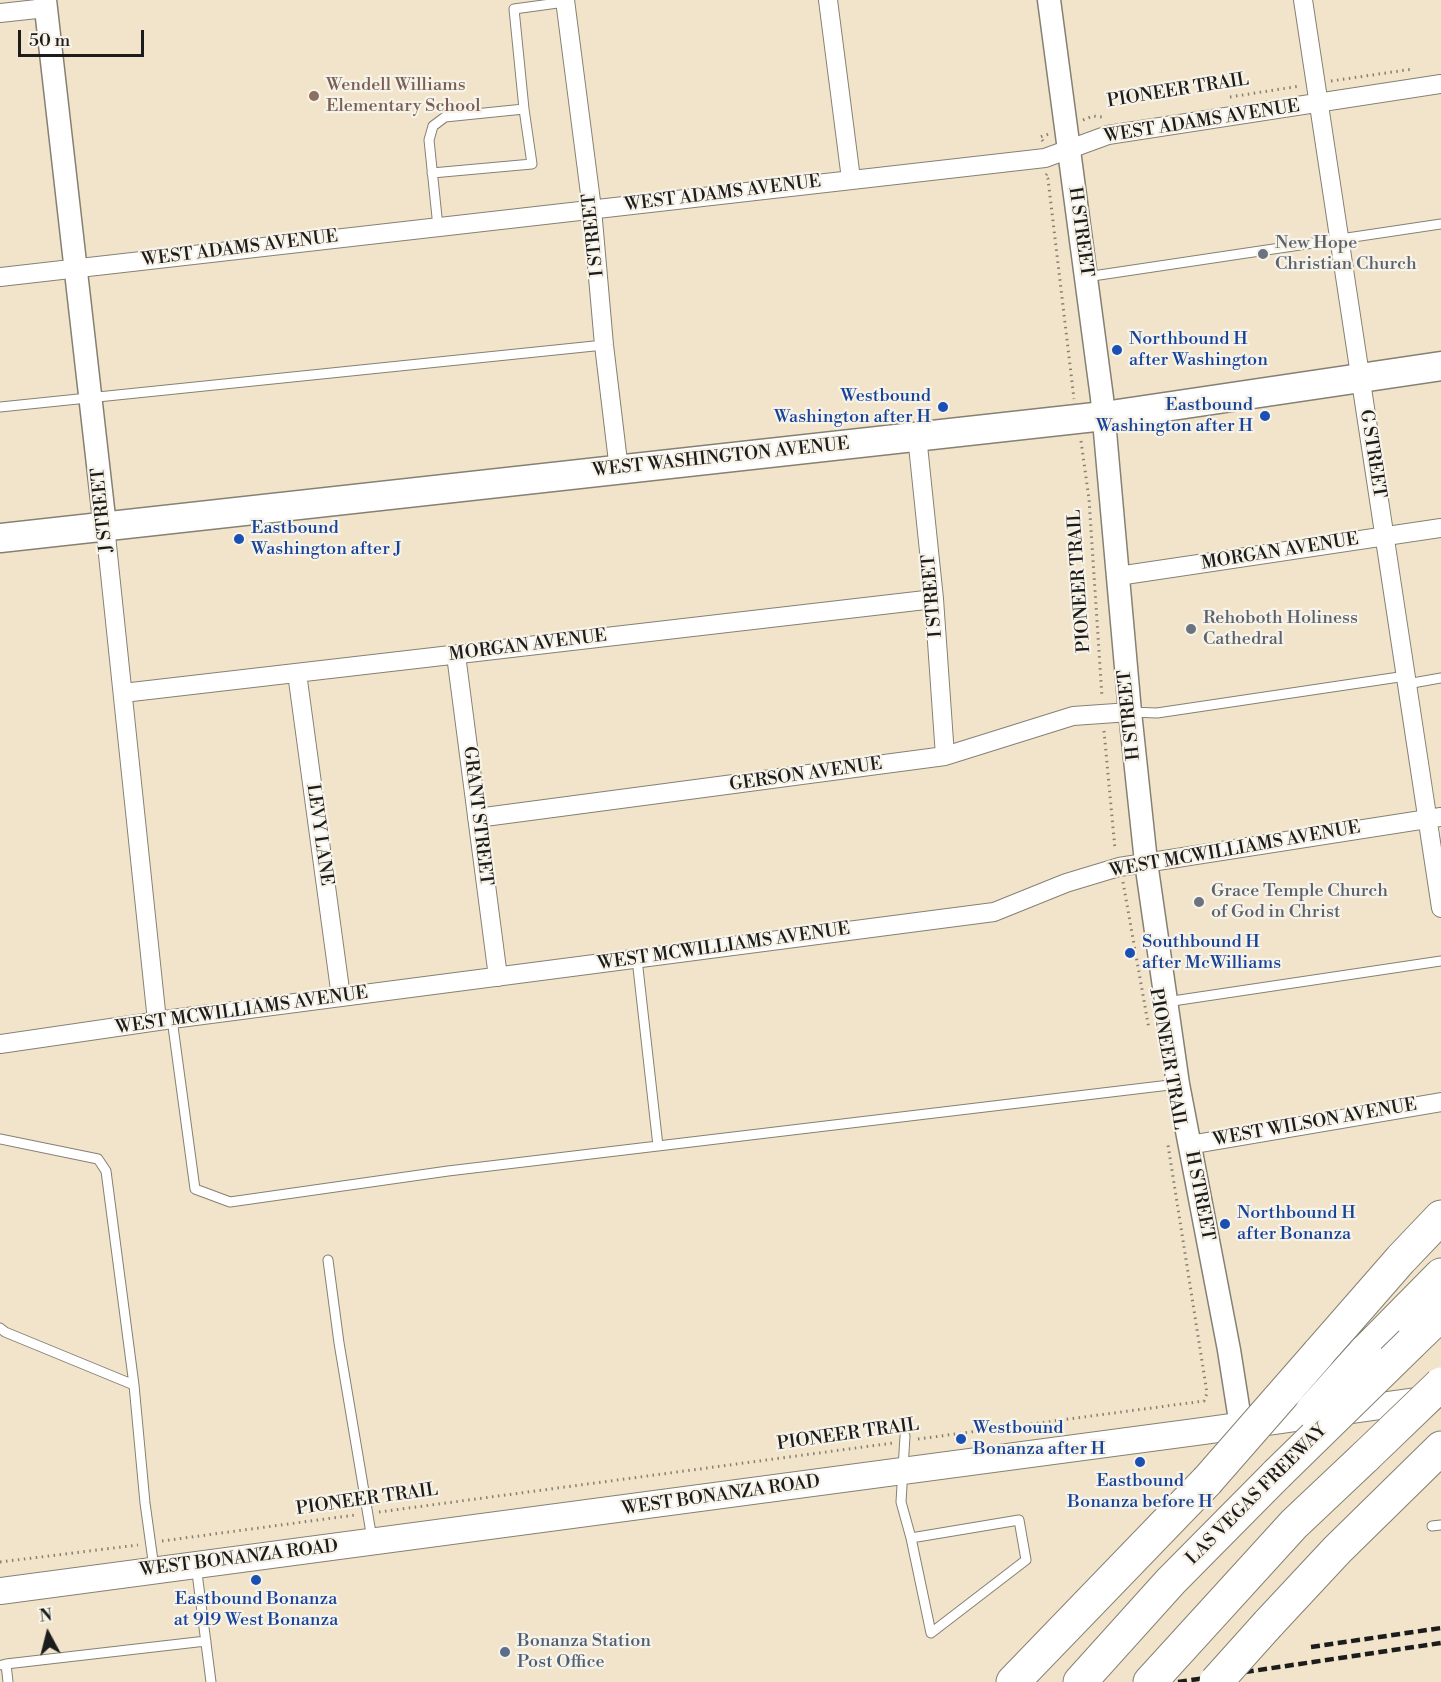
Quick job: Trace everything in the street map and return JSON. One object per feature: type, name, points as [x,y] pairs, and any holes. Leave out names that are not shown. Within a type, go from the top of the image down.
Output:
[{"type":"highway","points":[[1013,1682],[1207,1481],[1401,1258],[1441,1217]]},
{"type":"highway","points":[[1266,1476],[1365,1352],[1441,1275]]},
{"type":"highway","name":"LAS VEGAS FREEWAY","points":[[1080,1682],[1266,1476],[1441,1314]]},
{"type":"highway","points":[[1150,1682],[1294,1524],[1441,1384]]},
{"type":"highway","points":[[1216,1682],[1338,1550],[1434,1455]]},
{"type":"main road","name":"WEST WASHINGTON AVENUE","points":[[0,538],[1091,417],[1441,366]]},
{"type":"main road","name":"WEST BONANZA ROAD","points":[[0,1591],[902,1472],[1441,1397]]},
{"type":"street","points":[[828,0],[851,179]]},
{"type":"street","name":"H STREET","points":[[1049,0],[1086,277],[1091,417],[1118,576],[1146,862],[1178,1084],[1179,1145],[1229,1350],[1241,1426]]},
{"type":"street","name":"G STREET","points":[[1303,0],[1406,680],[1434,818],[1441,908]]},
{"type":"street","name":"I STREET","points":[[565,1],[592,209],[604,345],[619,470]]},
{"type":"street","points":[[0,13],[46,4]]},
{"type":"street","name":"J STREET","points":[[46,4],[123,693],[164,1020]]},
{"type":"street","name":"WEST ADAMS AVENUE","points":[[0,277],[1045,158],[1067,138],[1108,135],[1441,84]]},
{"type":"street","name":"I STREET","points":[[917,436],[934,599],[945,756]]},
{"type":"street","name":"MORGAN AVENUE","points":[[1118,576],[1441,528]]},
{"type":"street","name":"MORGAN AVENUE","points":[[123,693],[934,599]]},
{"type":"street","name":"GRANT STREET","points":[[456,655],[498,977]]},
{"type":"street","name":"LEVY LANE","points":[[297,673],[341,997]]},
{"type":"street","name":"GERSON AVENUE","points":[[477,818],[945,756],[1073,716],[1130,712]]},
{"type":"street","name":"WEST MCWILLIAMS AVENUE","points":[[0,1044],[164,1020],[994,912],[1066,883],[1119,867],[1434,818]]},
{"type":"street","name":"WEST WILSON AVENUE","points":[[1179,1145],[1441,1102]]},
{"type":"lane","points":[[432,173],[532,164],[513,9],[565,1]]},
{"type":"lane","points":[[438,227],[429,140],[433,126],[445,117],[525,109]]},
{"type":"lane","points":[[1086,277],[1441,224]]},
{"type":"lane","points":[[0,407],[604,345]]},
{"type":"lane","points":[[1130,712],[1157,713],[1406,680],[1441,678]]},
{"type":"lane","points":[[637,959],[658,1146]]},
{"type":"lane","points":[[1166,1002],[1441,961]]},
{"type":"lane","points":[[164,1020],[195,1189],[230,1202],[448,1171],[1178,1084]]},
{"type":"lane","points":[[0,1139],[98,1159],[106,1171],[134,1385],[154,1571]]},
{"type":"lane","points":[[328,1260],[372,1542]]},
{"type":"lane","points":[[0,1328],[134,1385]]},
{"type":"lane","points":[[905,1438],[901,1502],[931,1634],[1026,1560],[1019,1520],[911,1538]]},
{"type":"lane","points":[[196,1565],[212,1681]]},
{"type":"lane","points":[[8,1682],[3,1665],[206,1641]]},
{"type":"path","name":"PIONEER TRAIL","points":[[1222,98],[1419,68]]},
{"type":"path","name":"PIONEER TRAIL","points":[[1109,116],[1098,118],[1093,116],[1067,138],[1040,137],[1043,140],[1048,173],[1045,176],[1048,179],[1072,391],[1091,417],[1089,499],[1103,714],[1115,846],[1149,1030]]},
{"type":"path","name":"PIONEER TRAIL","points":[[0,1562],[905,1438],[1204,1401],[1207,1394],[1179,1145]]},
{"type":"railway","points":[[1311,1647],[1441,1628]]},
{"type":"railway","points":[[1178,1682],[1441,1643]]},
{"type":"place","name":"Wendell Williams Elementary School","points":[[314,96]]},
{"type":"place","name":"New Hope Christian Church","points":[[1263,254]]},
{"type":"place","name":"Northbound H after Washington","points":[[1117,350]]},
{"type":"place","name":"Westbound Washington after H","points":[[943,407]]},
{"type":"place","name":"Eastbound Washington after H","points":[[1265,416]]},
{"type":"place","name":"Eastbound Washington after J","points":[[239,539]]},
{"type":"place","name":"Rehoboth Holiness Cathedral","points":[[1191,629]]},
{"type":"place","name":"Grace Temple Church of God in Christ","points":[[1199,902]]},
{"type":"place","name":"Southbound H after McWilliams","points":[[1130,953]]},
{"type":"place","name":"Northbound H after Bonanza","points":[[1225,1224]]},
{"type":"place","name":"Westbound Bonanza after H","points":[[961,1439]]},
{"type":"place","name":"Eastbound Bonanza before H","points":[[1140,1462]]},
{"type":"place","name":"Eastbound Bonanza at 919 West Bonanza","points":[[256,1580]]},
{"type":"place","name":"Bonanza Station Post Office","points":[[505,1652]]}]
